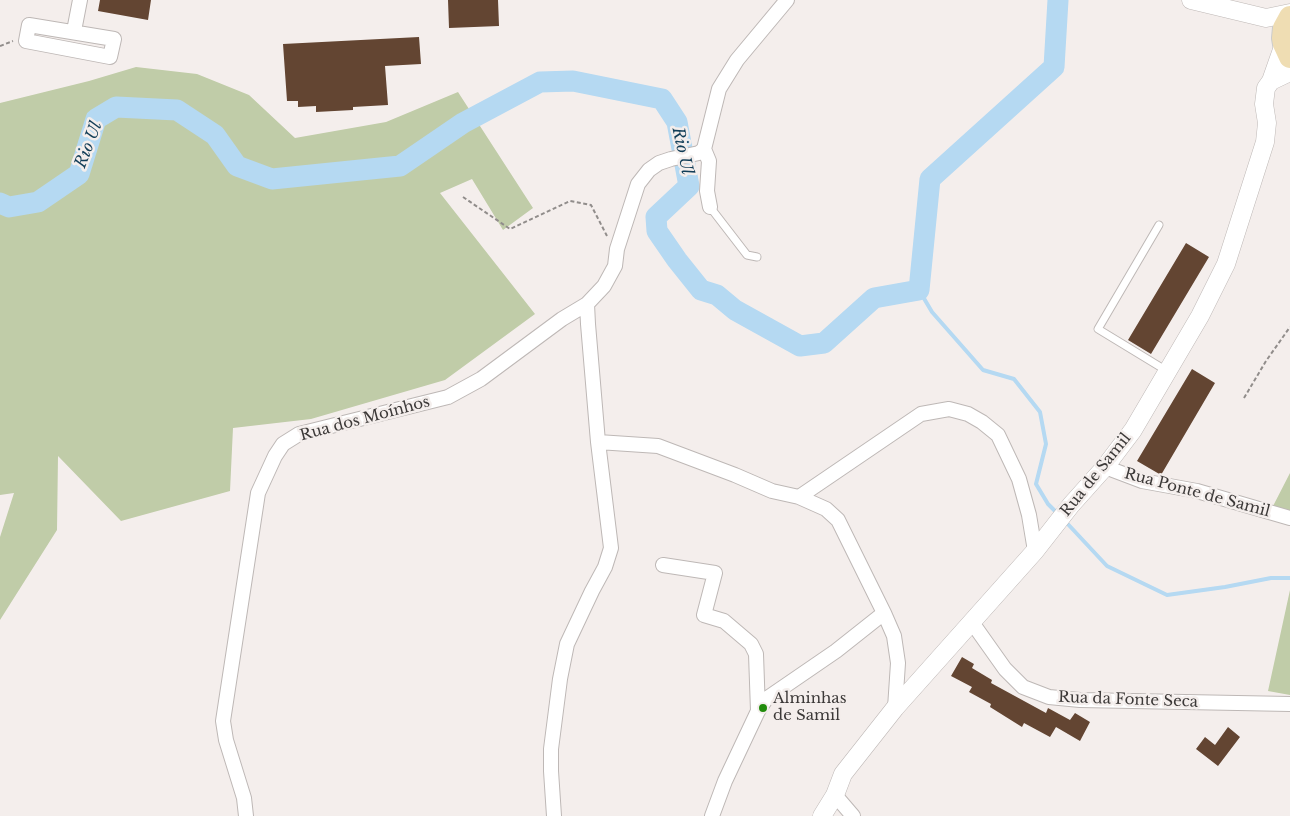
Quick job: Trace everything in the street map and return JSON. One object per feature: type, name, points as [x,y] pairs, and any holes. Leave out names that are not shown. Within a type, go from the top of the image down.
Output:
[{"type":"main road","points":[[1286,46],[1284,28],[1290,17]]},
{"type":"street","points":[[74,31],[80,0]]},
{"type":"street","points":[[710,207],[707,191],[709,161],[687,155],[718,89],[737,60],[787,0]]},
{"type":"street","points":[[1191,0],[1266,18],[1276,26],[1286,46]]},
{"type":"street","points":[[1266,18],[1290,13]]},
{"type":"street","points":[[29,25],[74,31],[114,39],[110,57],[26,41],[29,25]]},
{"type":"street","name":"Rua de Samil","points":[[822,816],[835,795],[843,774],[895,708],[1035,551],[1071,505],[1105,467],[1133,430],[1200,316],[1226,264],[1265,142],[1267,123],[1264,104],[1266,88],[1271,81],[1286,46]]},
{"type":"street","points":[[1271,81],[1290,72]]},
{"type":"street","name":"Rua dos Moínhos","points":[[246,816],[244,798],[226,740],[223,721],[258,493],[274,456],[283,444],[299,434],[448,397],[481,379],[562,319],[588,304],[604,286],[615,266],[617,249],[638,184],[649,170],[659,163],[687,155]]},
{"type":"street","points":[[554,816],[551,749],[560,679],[567,644],[605,567],[611,548],[598,442],[588,304]]},
{"type":"street","points":[[799,497],[921,414],[949,409],[968,414],[998,435],[1019,479],[1029,515],[1035,551]]},
{"type":"street","points":[[598,442],[658,446],[772,491],[799,497],[826,509],[838,520],[894,636],[898,663],[895,708]]},
{"type":"street","name":"Rua Ponte de Samil","points":[[1105,467],[1142,481],[1196,491],[1290,518]]},
{"type":"street","points":[[663,564],[715,574],[704,615],[724,620],[751,644],[756,654],[758,710]]},
{"type":"street","points":[[712,816],[725,781],[758,710],[766,699],[836,651],[884,613]]},
{"type":"street","name":"Rua da Fonte Seca","points":[[972,620],[1005,670],[1023,687],[1048,697],[1080,700],[1290,704]]},
{"type":"street","points":[[835,795],[852,816]]},
{"type":"lane","points":[[710,207],[747,255],[757,257]]},
{"type":"lane","points":[[1159,225],[1098,329],[1167,371]]},
{"type":"path","points":[[463,197],[510,229],[570,201],[591,205],[612,245],[617,249]]},
{"type":"path","points":[[1244,398],[1266,361],[1290,327]]},
{"type":"green space","points":[[136,67],[197,74],[249,95],[295,138],[386,122],[458,92],[533,208],[503,230],[472,179],[440,193],[535,314],[445,380],[311,419],[233,428],[230,491],[121,521],[58,456],[57,530],[0,620],[0,537],[14,493],[0,495],[0,103],[89,81]]},
{"type":"green space","points":[[1290,473],[1290,514],[1272,508]]},
{"type":"green space","points":[[1290,590],[1290,695],[1268,691]]},
{"type":"building","points":[[100,0],[151,0],[148,20],[98,11]]},
{"type":"building","points":[[448,0],[498,0],[499,26],[449,28]]},
{"type":"building","points":[[419,37],[421,64],[385,66],[388,105],[353,107],[353,110],[316,112],[316,106],[298,107],[298,101],[287,101],[283,44]]},
{"type":"building","points":[[1186,243],[1209,257],[1151,354],[1128,340]]},
{"type":"building","points":[[1192,369],[1215,383],[1161,475],[1137,461]]},
{"type":"building","points":[[962,657],[974,664],[972,668],[992,680],[991,683],[1046,713],[1048,708],[1070,720],[1075,713],[1090,722],[1080,741],[1056,727],[1050,737],[1024,723],[1022,727],[990,707],[991,704],[969,692],[972,687],[951,676]]},
{"type":"building","points":[[1228,727],[1240,737],[1218,766],[1196,749],[1205,737],[1215,745]]},
{"type":"waterway","name":"Rio Ul","points":[[0,203],[9,207],[38,202],[79,174],[96,119],[116,107],[177,110],[215,135],[237,166],[272,179],[400,166],[463,123],[540,82],[573,81],[662,99],[677,122],[689,186],[656,217],[657,231],[701,290],[717,295],[735,310],[800,346],[824,343],[874,298],[919,290],[930,179],[1054,67],[1058,0]]},
{"type":"waterway","points":[[919,290],[932,312],[983,370],[1014,379],[1040,412],[1046,444],[1036,484],[1048,504],[1058,514]]},
{"type":"waterway","points":[[1065,521],[1107,566],[1167,595],[1271,578],[1290,578]]},
{"type":"place","name":"Alminhas de Samil","points":[[763,708]]}]
